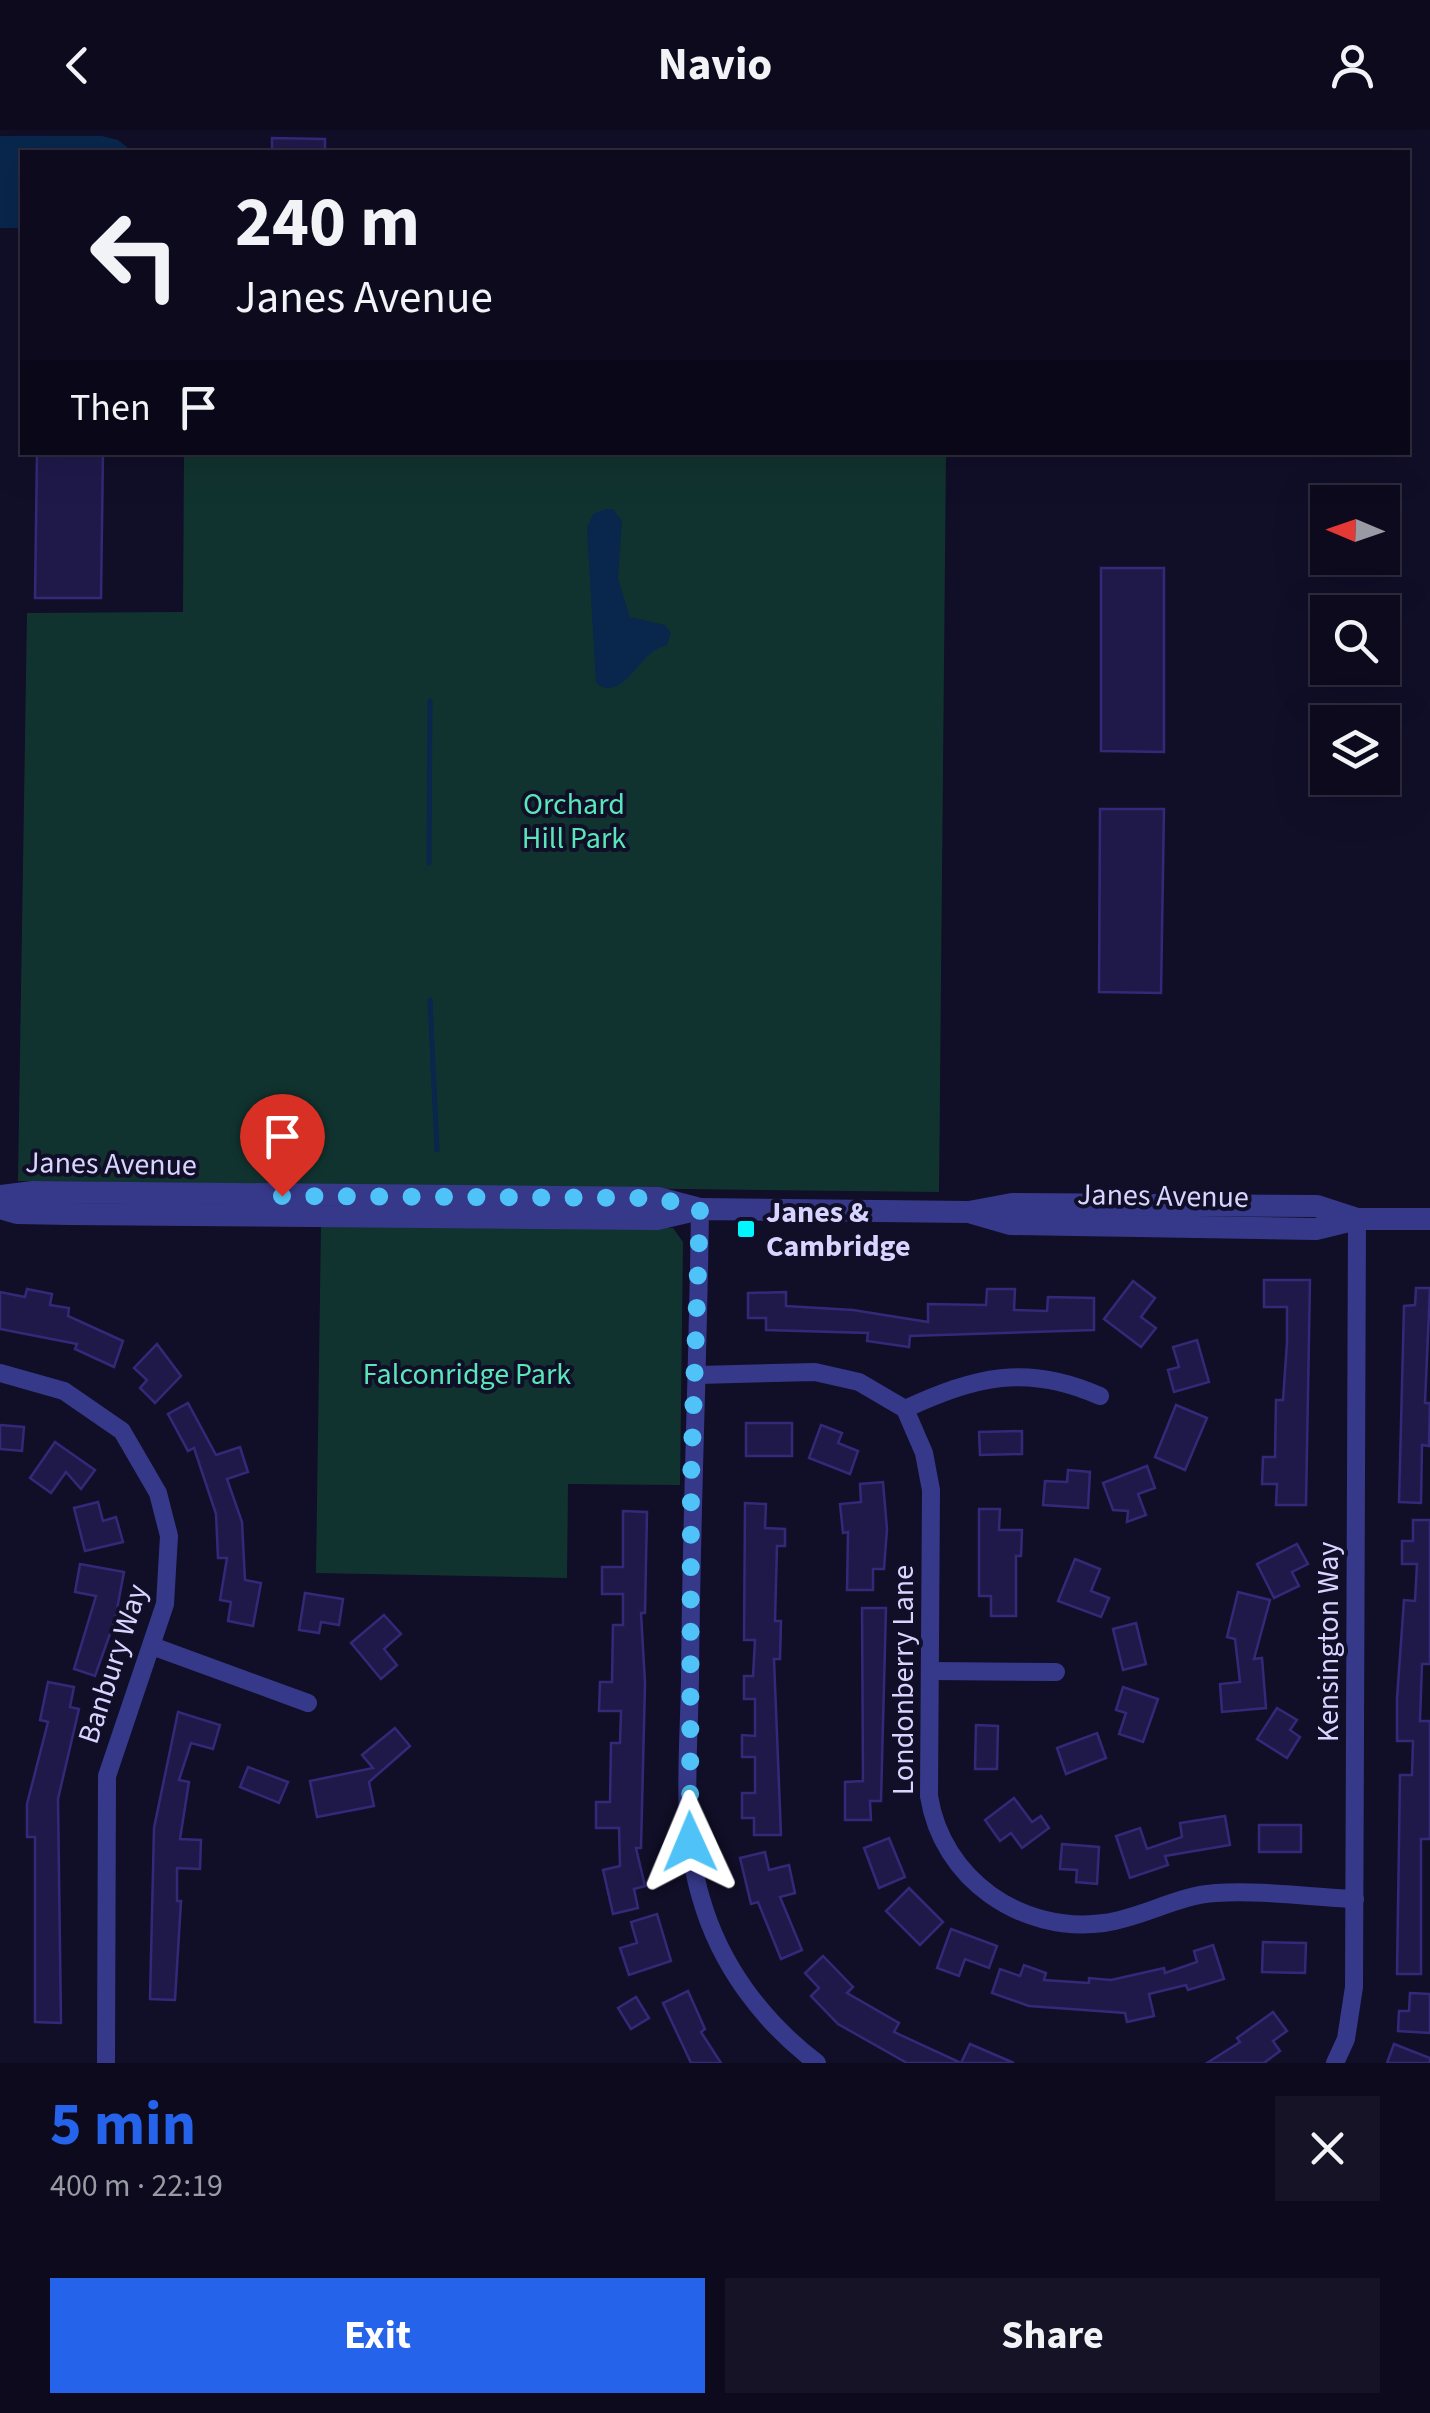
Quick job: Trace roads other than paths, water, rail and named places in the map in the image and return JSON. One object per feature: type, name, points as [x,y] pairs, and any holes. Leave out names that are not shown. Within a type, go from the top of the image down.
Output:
[{"type":"street","name":"Janes Avenue","points":[[0,1196],[13,1192],[658,1198],[700,1209]]},
{"type":"street","name":"Janes Avenue","points":[[0,1208],[69,1214],[638,1219],[700,1209],[969,1212],[1010,1224],[1316,1229],[1358,1219],[1430,1219]]},
{"type":"street","points":[[700,1209],[698,1375],[691,1480],[692,1859],[710,1923],[739,1981],[766,2018],[816,2063]]},
{"type":"street","name":"Kensington Way","points":[[1335,2063],[1350,2016],[1354,1899],[1358,1219]]},
{"type":"street","name":"Banbury Way","points":[[0,1373],[42,1382],[86,1403],[122,1431],[147,1470],[164,1511],[171,1560],[165,1604],[111,1760],[104,1803],[106,2063]]},
{"type":"street","points":[[698,1375],[830,1373],[858,1382],[904,1409],[960,1384],[1007,1376],[1068,1382],[1100,1396]]},
{"type":"street","name":"Londonberry Lane","points":[[904,1409],[924,1453],[931,1490],[931,1812],[941,1837],[976,1889],[1036,1916],[1085,1924],[1118,1920],[1214,1893],[1354,1899]]},
{"type":"street","points":[[152,1646],[308,1703]]},
{"type":"street","points":[[930,1670],[1056,1672]]},
{"type":"water","points":[[0,136],[102,136],[118,140],[130,150],[20,150],[20,228],[0,228]]},
{"type":"water","points":[[613,509],[622,521],[618,579],[630,617],[665,625],[671,633],[667,645],[648,656],[623,682],[606,688],[596,683],[587,528],[593,514]]},
{"type":"waterway","points":[[429,863],[430,701]]},
{"type":"waterway","points":[[430,1000],[437,1150]]},
{"type":"place","name":"Janes & Cambridge","points":[[746,1229]]},
{"type":"park label","name":"Orchard Hill Park","points":[[574,821]]},
{"type":"park label","name":"Falconridge Park","points":[[467,1374]]}]
